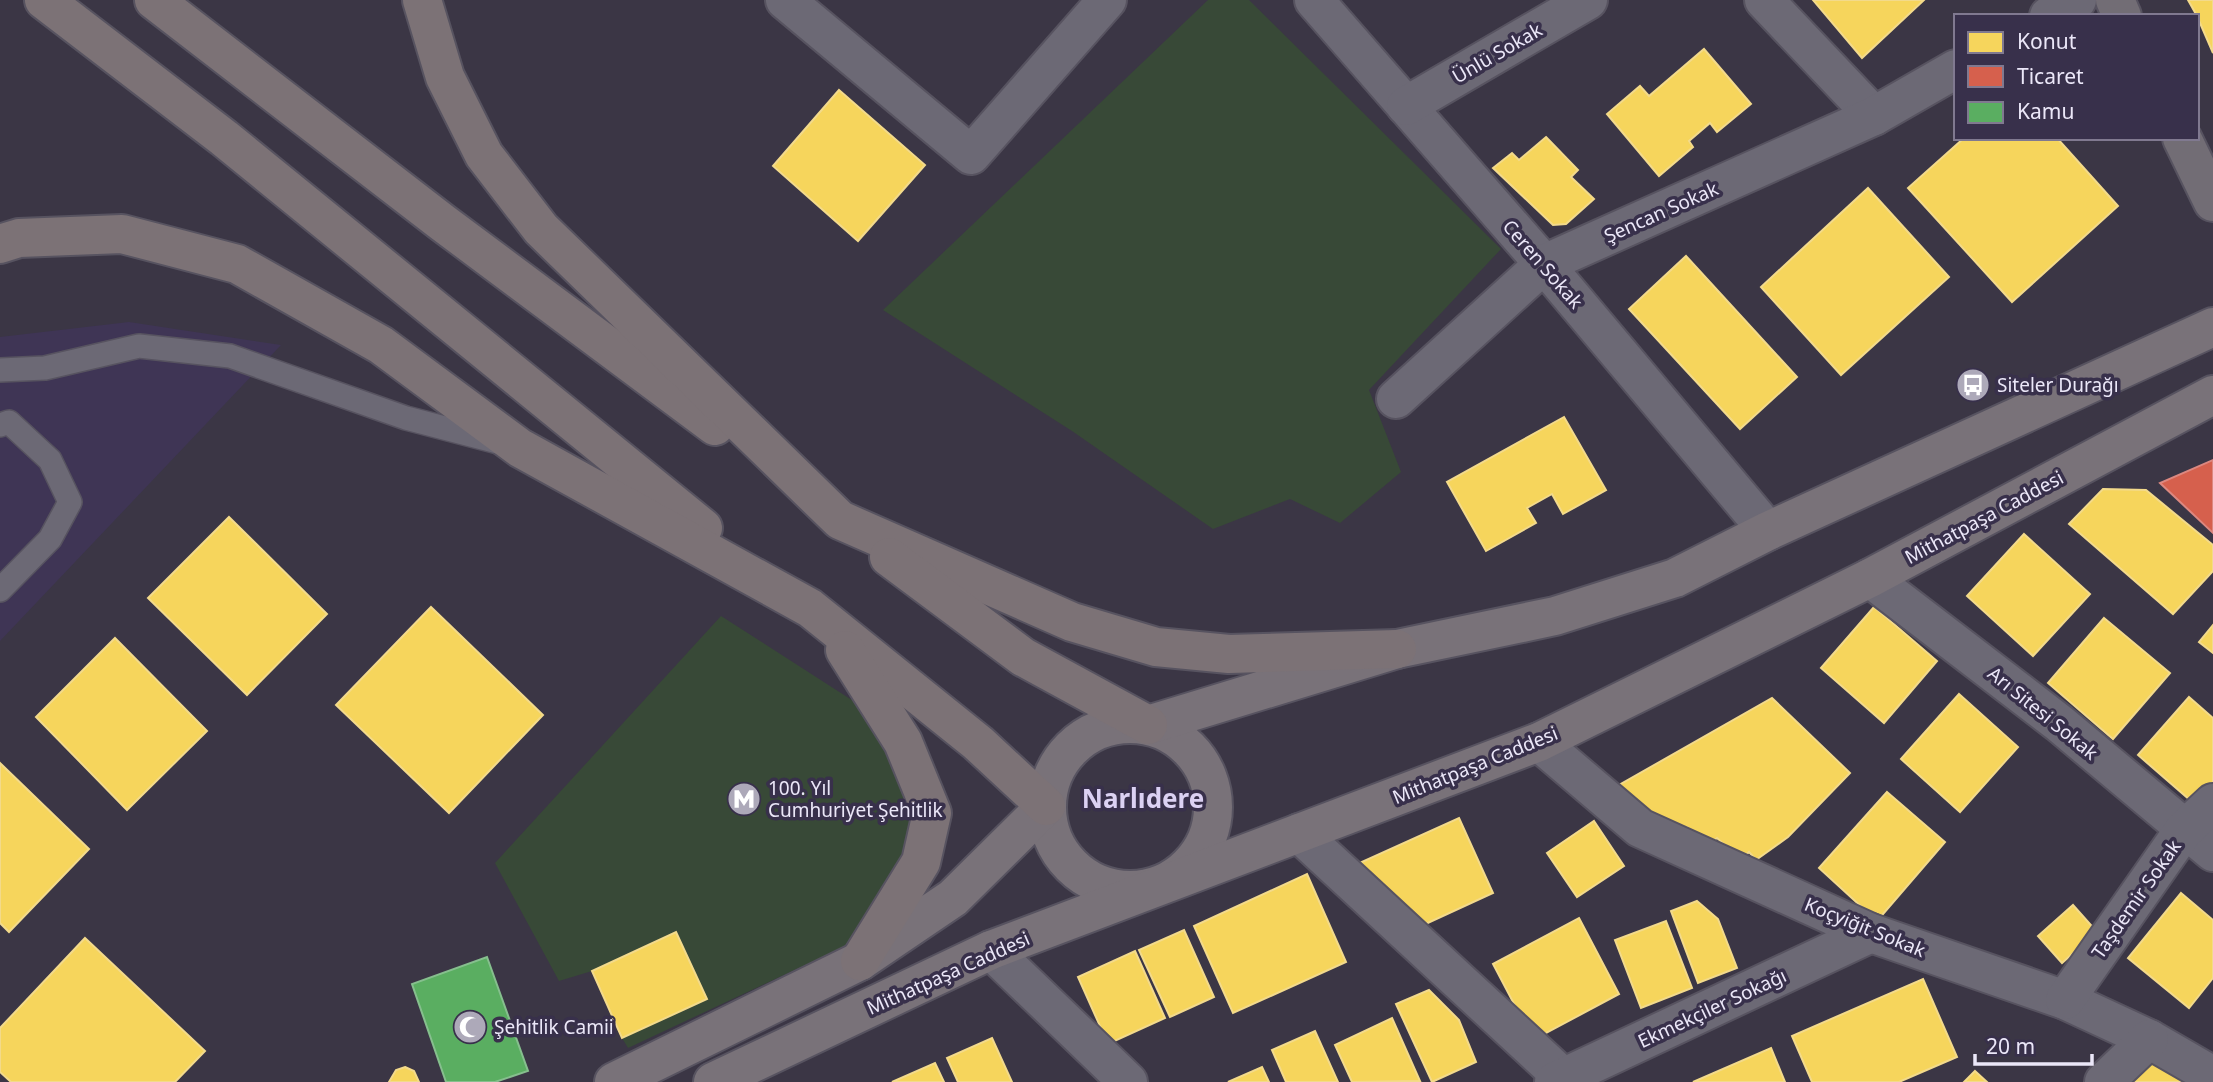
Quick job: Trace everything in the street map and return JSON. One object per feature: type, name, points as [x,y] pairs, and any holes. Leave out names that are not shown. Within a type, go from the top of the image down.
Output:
[{"type":"highway","points":[[44,0],[224,138],[795,599],[978,743],[1046,806]]},
{"type":"highway","points":[[154,0],[443,223],[1023,657],[1148,725]]},
{"type":"highway","points":[[422,0],[445,77],[484,155],[541,229],[840,520],[1072,622],[1156,647],[1229,654],[1397,649]]},
{"type":"highway","points":[[0,244],[19,237],[121,234],[237,264],[381,345],[520,448],[795,599],[855,662],[903,742],[932,813],[922,862],[860,961]]},
{"type":"main road","points":[[1148,725],[1397,649],[1568,612],[1675,578],[1768,531],[2213,327]]},
{"type":"main road","name":"Mithatpaşa Caddesi","points":[[713,1082],[991,950],[1539,741],[1870,578],[2213,396]]},
{"type":"main road","points":[[1123,723],[1148,725],[1173,734],[1193,751],[1208,773],[1214,799],[1212,826],[1202,850],[1185,870],[1163,884],[1135,891],[1108,888],[1083,877],[1063,858],[1050,834],[1046,806],[1050,782],[1061,760],[1078,741],[1099,729],[1123,723]]},
{"type":"main road","points":[[614,1082],[860,961],[953,898],[1046,806]]},
{"type":"street","points":[[785,0],[971,155],[1107,0]]},
{"type":"street","name":"Ceren Sokak","points":[[1314,0],[1544,264],[1768,531]]},
{"type":"street","name":"Ünlü Sokak","points":[[1406,106],[1588,0]]},
{"type":"street","points":[[1764,0],[1874,116]]},
{"type":"street","points":[[2052,14],[2077,0]]},
{"type":"street","name":"Şencan Sokak","points":[[1396,399],[1544,264],[1874,116],[1954,70]]},
{"type":"street","points":[[2183,140],[2213,202]]},
{"type":"street","name":"Arı Sitesi Sokak","points":[[1870,578],[2059,723],[2199,841]]},
{"type":"street","name":"Koçyiğit Sokak","points":[[1539,741],[1640,828],[1871,933],[2065,1000],[2149,1039],[2213,1076]]},
{"type":"street","name":"Taşdemir Sokak","points":[[2065,1000],[2199,841],[2213,803]]},
{"type":"street","points":[[1299,833],[1562,1081]]},
{"type":"street","name":"Ekmekçiler Sokağı","points":[[1562,1081],[1871,933]]},
{"type":"street","points":[[991,950],[1128,1082]]},
{"type":"street","points":[[2104,1082],[2149,1039]]},
{"type":"lane","points":[[0,370],[45,368],[139,346],[230,356],[406,418],[520,448]]},
{"type":"lane","points":[[0,425],[9,422],[50,460],[70,502],[50,539],[0,590]]},
{"type":"shaded area","points":[[129,322],[281,345],[0,641],[0,337]]},
{"type":"green space","points":[[1208,0],[1249,0],[1501,249],[1369,390],[1401,472],[1340,523],[1290,499],[1213,529],[1072,431],[883,310]]},
{"type":"green space","points":[[721,616],[858,704],[889,747],[913,827],[895,889],[852,943],[628,1048],[622,1038],[707,999],[676,933],[592,971],[559,981],[495,863]]},
{"type":"building: Konut","points":[[1813,0],[1924,0],[1862,58]]},
{"type":"building: Konut","points":[[2188,0],[2213,0],[2213,53],[2199,21],[2199,14],[2196,14]]},
{"type":"building: Konut","points":[[1704,49],[1751,104],[1717,132],[1710,123],[1689,141],[1693,147],[1659,176],[1607,114],[1640,86],[1649,96]]},
{"type":"building: Konut","points":[[839,90],[925,165],[858,241],[773,166]]},
{"type":"building: Konut","points":[[1546,137],[1578,170],[1571,177],[1594,199],[1566,224],[1553,225],[1493,168],[1512,153],[1519,160]]},
{"type":"building: Konut","points":[[1962,140],[2059,140],[2118,206],[2012,302],[1908,188]]},
{"type":"building: Konut","points":[[1868,188],[1949,277],[1841,375],[1761,287]]},
{"type":"building: Konut","points":[[1686,256],[1797,377],[1740,429],[1629,309]]},
{"type":"building: Konut","points":[[1564,417],[1606,490],[1563,514],[1552,494],[1527,508],[1536,523],[1486,551],[1447,482]]},
{"type":"building: Konut","points":[[2103,489],[2146,490],[2213,545],[2213,571],[2173,614],[2069,524]]},
{"type":"building: Konut","points":[[229,517],[327,614],[247,695],[148,598]]},
{"type":"building: Konut","points":[[2024,534],[2090,594],[2033,656],[1967,596]]},
{"type":"building: Konut","points":[[431,607],[543,715],[449,813],[336,705]]},
{"type":"building: Konut","points":[[1874,607],[1937,661],[1884,723],[1821,668]]},
{"type":"building: Konut","points":[[2104,618],[2170,673],[2113,739],[2048,683]]},
{"type":"building: Konut","points":[[2213,625],[2213,653],[2199,642]]},
{"type":"building: Konut","points":[[115,638],[207,731],[127,810],[36,717]]},
{"type":"building: Konut","points":[[1959,694],[2018,747],[1960,812],[1901,759]]},
{"type":"building: Konut","points":[[2189,697],[2213,718],[2213,790],[2198,807],[2138,755]]},
{"type":"building: Konut","points":[[1772,698],[1850,773],[1788,837],[1756,860],[1749,852],[1741,860],[1717,838],[1707,846],[1687,827],[1682,833],[1659,827],[1619,785]]},
{"type":"building: Konut","points":[[0,763],[89,849],[9,932],[0,923]]},
{"type":"building: Konut","points":[[1887,792],[1945,842],[1877,921],[1819,868]]},
{"type":"building: Konut","points":[[1459,818],[1493,893],[1419,927],[1355,865]]},
{"type":"building: Konut","points":[[1594,821],[1624,866],[1577,897],[1547,853]]},
{"type":"building: Konut","points":[[1307,874],[1346,962],[1233,1013],[1194,926]]},
{"type":"building: Konut","points":[[2181,893],[2213,920],[2213,978],[2189,1008],[2128,958]]},
{"type":"building: Konut","points":[[1697,901],[1718,919],[1737,968],[1698,983],[1671,911]]},
{"type":"building: Konut","points":[[2073,905],[2097,932],[2062,963],[2038,936]]},
{"type":"building: Konut","points":[[1579,918],[1619,994],[1533,1040],[1493,964]]},
{"type":"building: Konut","points":[[1666,921],[1692,988],[1641,1008],[1615,940]]},
{"type":"building: Konut","points":[[1184,930],[1214,997],[1170,1017],[1139,950]]},
{"type":"building: Konut","points":[[676,932],[707,999],[622,1038],[592,971]]},
{"type":"building: Konut","points":[[85,938],[205,1051],[175,1082],[11,1082],[0,1072],[0,1028]]},
{"type":"building: Konut","points":[[1135,951],[1165,1018],[1108,1044],[1078,977]]},
{"type":"building: Konut","points":[[1923,979],[1957,1057],[1899,1082],[1812,1082],[1792,1036]]},
{"type":"building: Konut","points":[[1429,990],[1459,1020],[1476,1062],[1432,1082],[1396,1004]]},
{"type":"building: Konut","points":[[1392,1018],[1420,1081],[1352,1082],[1335,1045]]},
{"type":"building: Konut","points":[[1315,1031],[1338,1082],[1286,1082],[1272,1050]]},
{"type":"building: Konut","points":[[992,1038],[1012,1082],[958,1082],[947,1058]]},
{"type":"building: Konut","points":[[1771,1048],[1785,1082],[1693,1082]]},
{"type":"building: Konut","points":[[2158,1056],[2184,1082],[2132,1082]]},
{"type":"building: Konut","points":[[935,1063],[944,1082],[892,1082]]},
{"type":"building: Konut","points":[[405,1067],[414,1071],[419,1082],[389,1082],[396,1070]]},
{"type":"building: Konut","points":[[1262,1067],[1269,1082],[1228,1082]]},
{"type":"building: Konut","points":[[1975,1071],[1987,1082],[1964,1082]]},
{"type":"building: Ticaret","points":[[2213,460],[2213,533],[2160,483]]},
{"type":"building: Kamu","name":"Şehitlik Camii","points":[[487,957],[528,1071],[495,1082],[446,1082],[412,984]]},
{"type":"place","name":"Siteler Durağı","points":[[1973,385]]},
{"type":"place","name":"100. Yıl Cumhuriyet Şehitlik","points":[[744,799]]},
{"type":"place","name":"Şehitlik Camii","points":[[470,1027]]},
{"type":"district","name":"Narlıdere","points":[[1143,799]]}]
